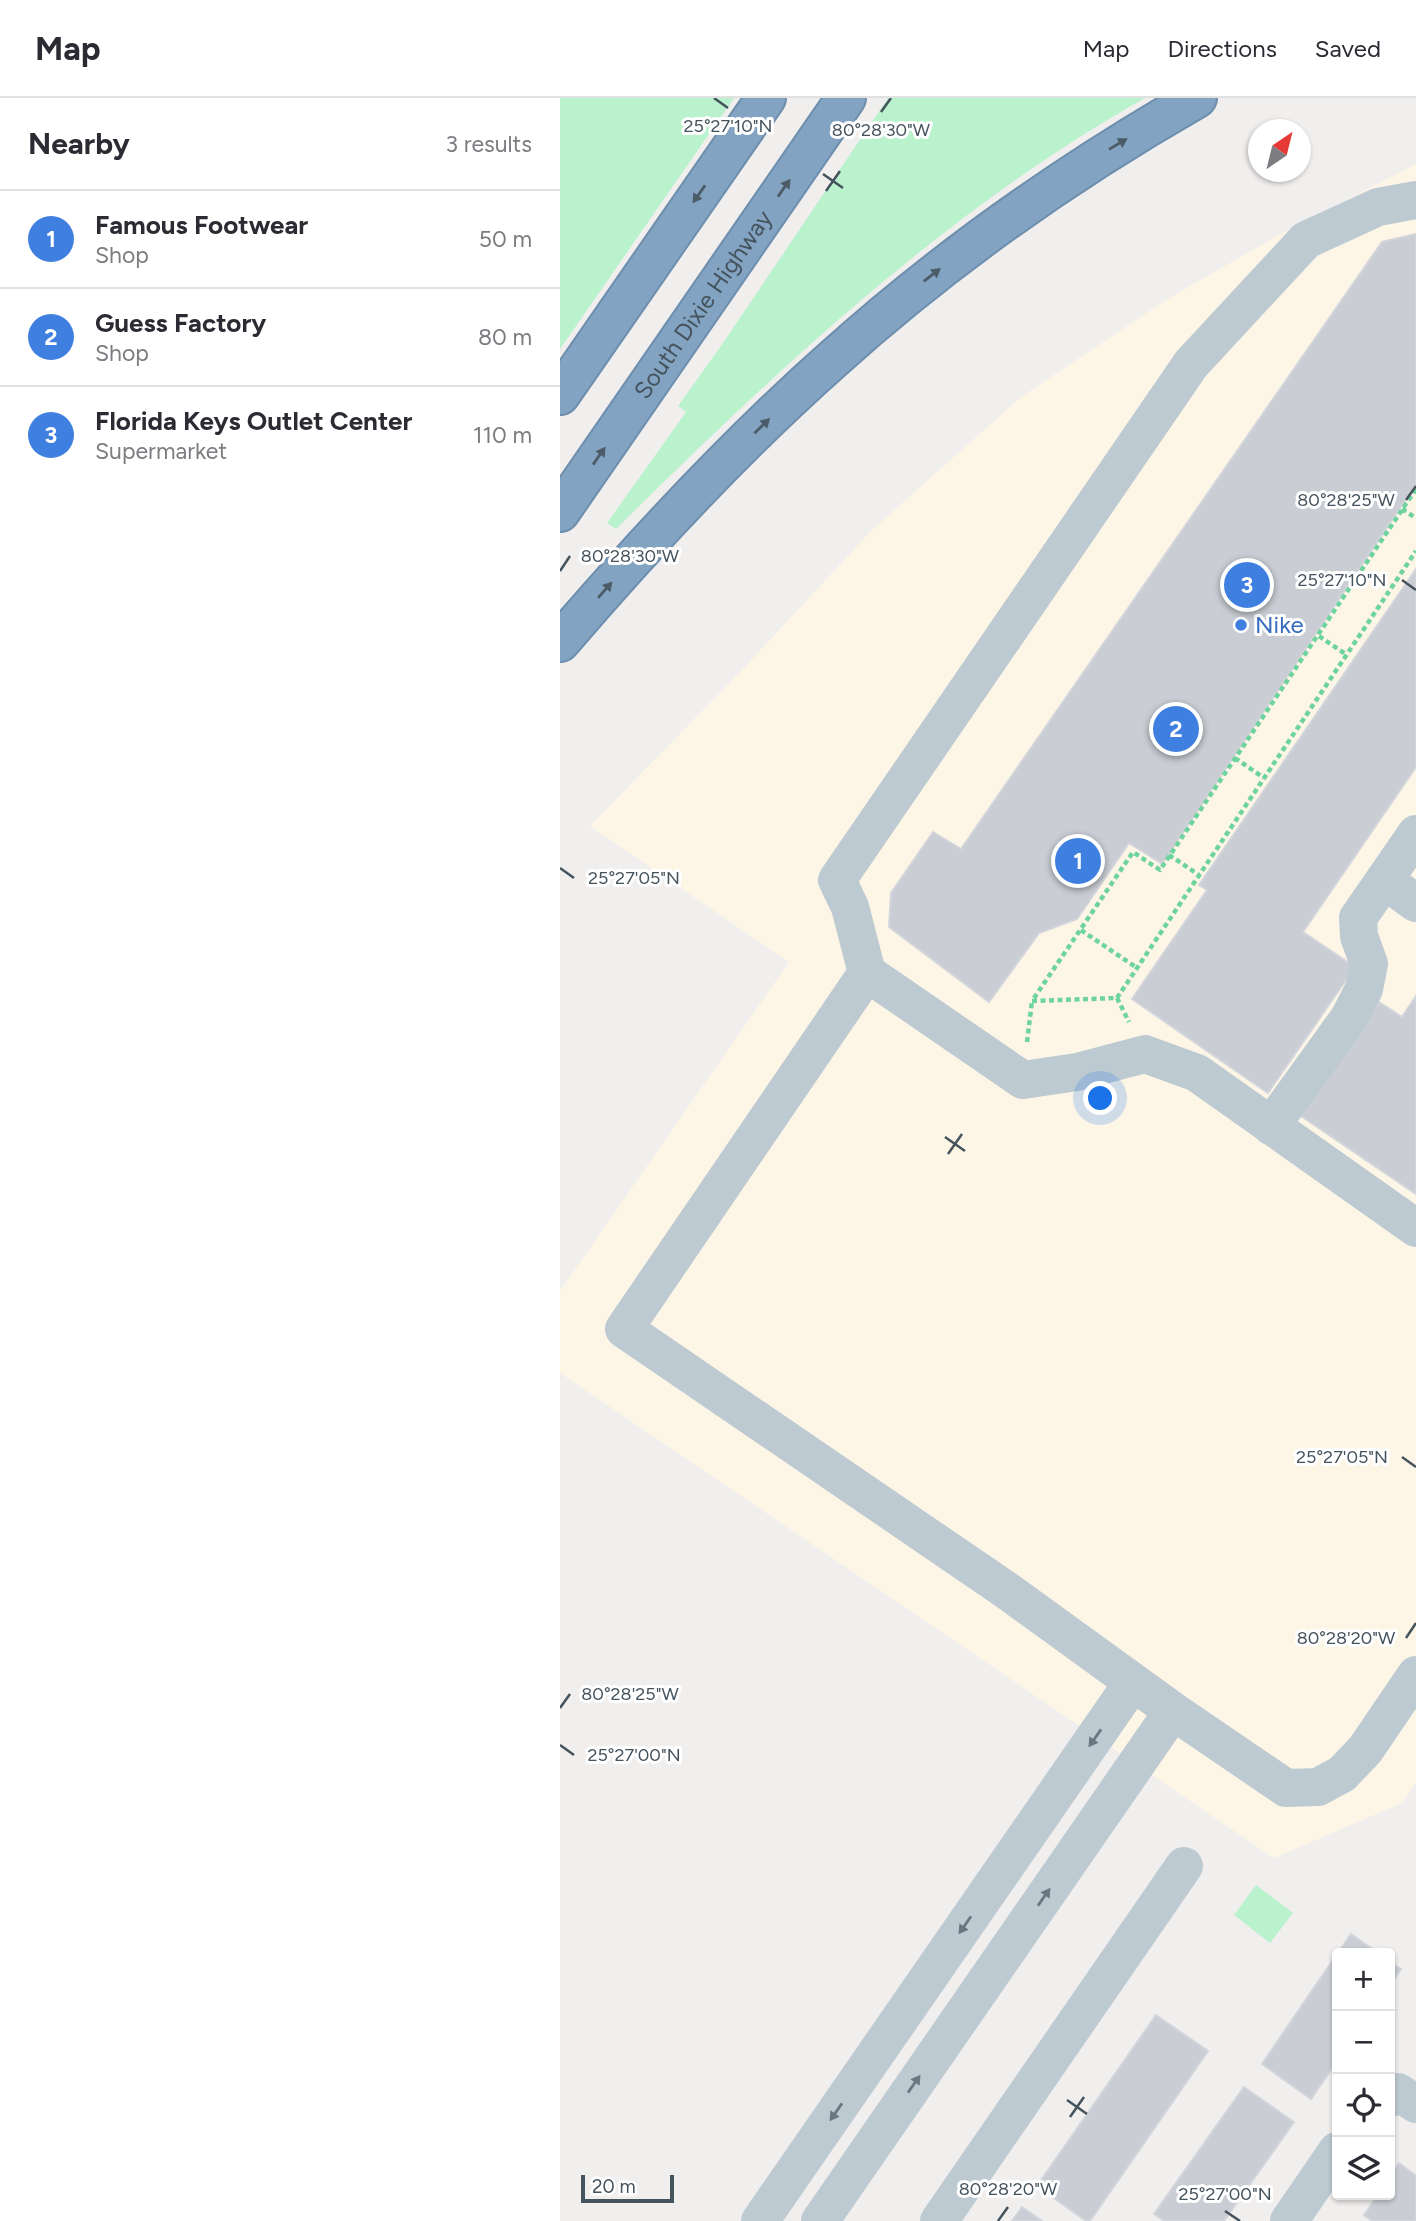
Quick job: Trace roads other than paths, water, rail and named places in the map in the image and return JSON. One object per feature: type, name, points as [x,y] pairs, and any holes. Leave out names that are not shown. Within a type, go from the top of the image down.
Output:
[{"type":"highway","points":[[560,396],[766,98]]},
{"type":"highway","name":"South Dixie Highway","points":[[560,512],[846,98]]},
{"type":"highway","points":[[560,642],[638,552],[706,480],[789,399],[875,322],[1012,215],[1107,151],[1197,98]]},
{"type":"street","points":[[1416,200],[1378,207],[1306,240],[1191,365],[837,880],[850,907],[867,973],[1023,1080],[1077,1072],[1145,1054],[1197,1073],[1416,1228]]},
{"type":"street","points":[[1271,1126],[1349,1018],[1364,989],[1369,964],[1359,936],[1358,918],[1416,834]]},
{"type":"street","points":[[1384,880],[1416,903]]},
{"type":"street","points":[[867,973],[624,1329],[1006,1590],[1286,1788],[1318,1787],[1342,1774],[1365,1750],[1416,1675]]},
{"type":"street","points":[[760,2221],[1133,1682]]},
{"type":"street","points":[[820,2221],[1173,1710]]},
{"type":"street","points":[[939,2221],[1184,1866]]},
{"type":"street","points":[[1289,2221],[1332,2158]]},
{"type":"place","name":"Florida Keys Outlet Center","points":[[1247,585]]},
{"type":"place","name":"Nike","points":[[1241,625]]},
{"type":"place","name":"Guess Factory","points":[[1176,729]]},
{"type":"place","name":"Famous Footwear","points":[[1078,861]]}]
